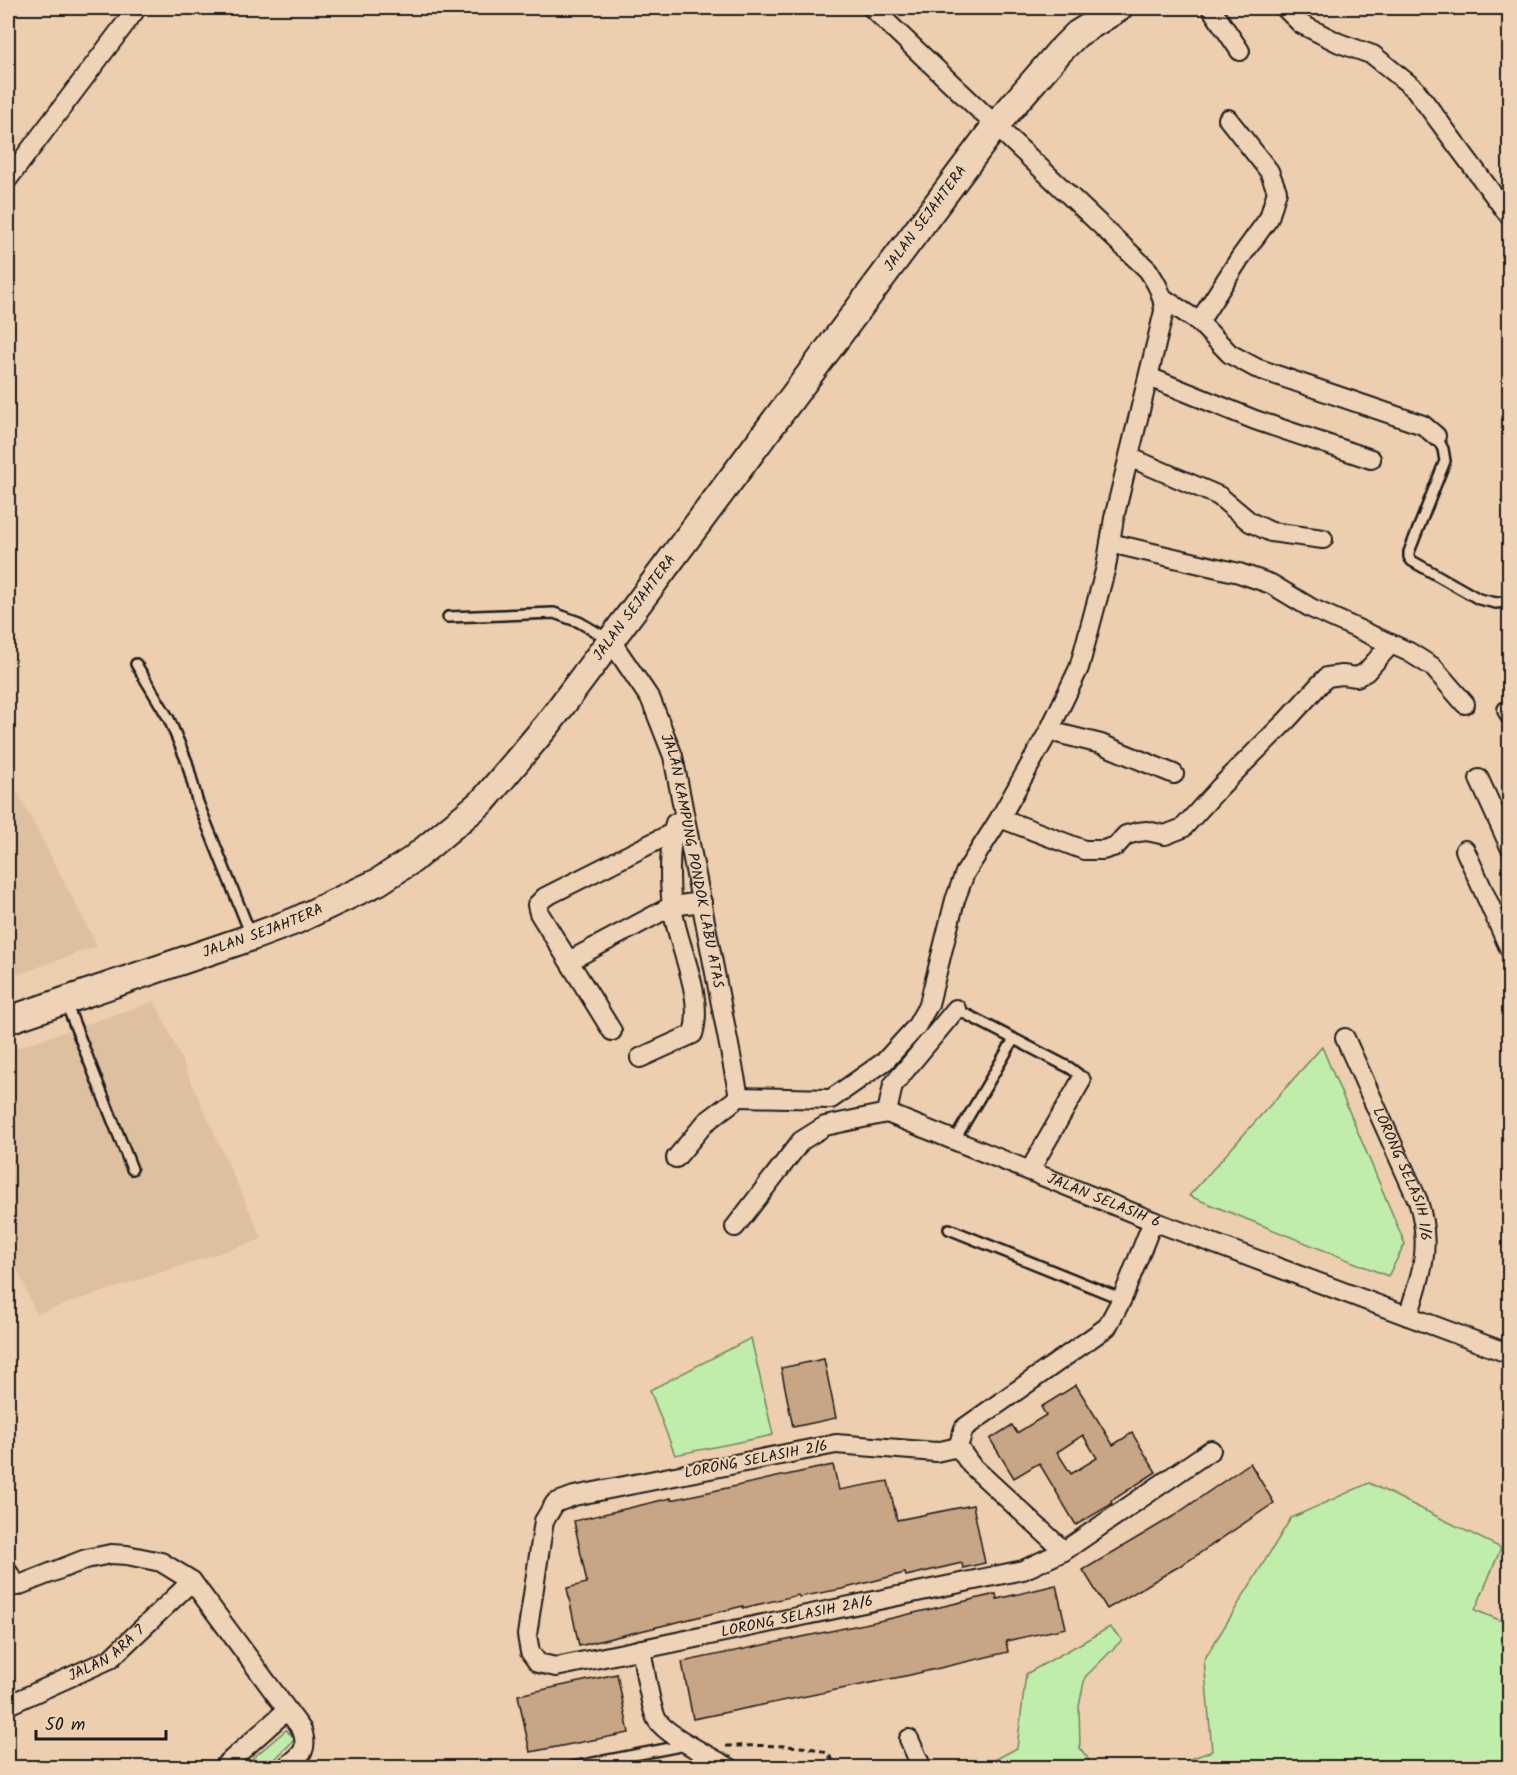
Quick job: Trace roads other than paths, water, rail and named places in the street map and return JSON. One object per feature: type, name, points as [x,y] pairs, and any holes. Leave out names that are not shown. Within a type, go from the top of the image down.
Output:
[{"type":"main road","name":"JALAN SEJAHTERA","points":[[8,1020],[295,921],[378,882],[438,841],[484,800],[548,724],[611,641],[996,125],[1077,34],[1119,8]]},
{"type":"street","points":[[8,178],[137,8]]},
{"type":"street","points":[[675,1158],[706,1122],[739,1097],[831,1099],[885,1061],[916,1027],[929,1004],[955,900],[965,873],[1000,818],[1049,731],[1079,668],[1106,567],[1114,518],[1164,311],[1163,298],[1158,285],[1148,270],[872,8]]},
{"type":"street","points":[[1211,8],[1240,51]]},
{"type":"street","points":[[1285,8],[1301,24],[1339,43],[1373,55],[1415,89],[1509,217]]},
{"type":"street","points":[[1199,322],[1269,218],[1277,191],[1269,171],[1228,119]]},
{"type":"street","points":[[1163,298],[1199,322],[1230,354],[1256,368],[1423,425],[1436,436]]},
{"type":"street","points":[[1149,377],[1255,420],[1371,459]]},
{"type":"street","points":[[1129,457],[1219,496],[1250,522],[1271,532],[1323,539]]},
{"type":"street","points":[[1110,543],[1239,573],[1271,584],[1311,608],[1391,644],[1433,667],[1465,705]]},
{"type":"street","name":"JALAN KAMPUNG PONDOK LABU ATAS","points":[[611,641],[651,700],[673,756],[739,1097]]},
{"type":"street","points":[[1000,818],[1084,849],[1110,848],[1116,846],[1126,835],[1138,832],[1147,831],[1165,835],[1184,828],[1220,787],[1327,677],[1342,675],[1357,677],[1366,672],[1391,644]]},
{"type":"street","points":[[1049,731],[1101,744],[1174,774]]},
{"type":"street","points":[[1479,779],[1509,847]]},
{"type":"street","points":[[640,1058],[693,1034],[696,1022],[696,1004],[672,906],[672,832],[682,798]]},
{"type":"street","points":[[612,1031],[539,913],[537,905],[545,897],[672,832]]},
{"type":"street","points":[[1465,850],[1509,950]]},
{"type":"street","points":[[569,961],[672,906],[702,902]]},
{"type":"street","points":[[735,1227],[801,1141],[825,1126],[887,1113],[893,1085],[956,1009]]},
{"type":"street","name":"LORONG SELASIH 1/6","points":[[1345,1038],[1424,1218],[1426,1243],[1424,1269],[1408,1316]]},
{"type":"street","points":[[1030,1170],[1081,1081]]},
{"type":"street","points":[[831,1099],[841,1108],[847,1120]]},
{"type":"street","name":"JALAN SELASIH 6","points":[[887,1113],[1153,1221],[1509,1354]]},
{"type":"street","points":[[1153,1221],[1122,1299],[1107,1327],[964,1428],[958,1446],[971,1466],[1064,1551],[1211,1450]]},
{"type":"street","name":"LORONG SELASIH 2/6","points":[[530,1652],[527,1635],[544,1521],[555,1503],[574,1496],[836,1444],[936,1452],[958,1446]]},
{"type":"street","name":"LORONG SELASIH 2A/6","points":[[530,1652],[538,1663],[556,1667],[1023,1570],[1064,1551]]},
{"type":"street","points":[[8,1572],[17,1586],[86,1559],[111,1554],[161,1562],[192,1581],[302,1730],[306,1742],[304,1751],[285,1767]]},
{"type":"street","name":"JALAN ARA 7","points":[[8,1705],[110,1659],[192,1581]]},
{"type":"street","points":[[641,1649],[657,1720],[688,1744],[730,1767]]},
{"type":"street","points":[[222,1767],[287,1710]]},
{"type":"street","points":[[909,1739],[922,1767]]},
{"type":"lane","points":[[1436,436],[1443,450],[1445,461],[1409,557],[1412,561],[1479,599],[1496,603],[1509,601]]},
{"type":"lane","points":[[448,617],[554,614],[579,622],[611,641]]},
{"type":"lane","points":[[136,664],[169,719],[187,762],[197,800],[252,937]]},
{"type":"lane","points":[[65,1000],[132,1168]]},
{"type":"lane","points":[[956,1009],[1070,1068],[1078,1074],[1081,1081]]},
{"type":"lane","points":[[954,1141],[1014,1039]]},
{"type":"lane","points":[[949,1229],[1122,1299]]},
{"type":"lane","points":[[567,1767],[688,1744]]}]
